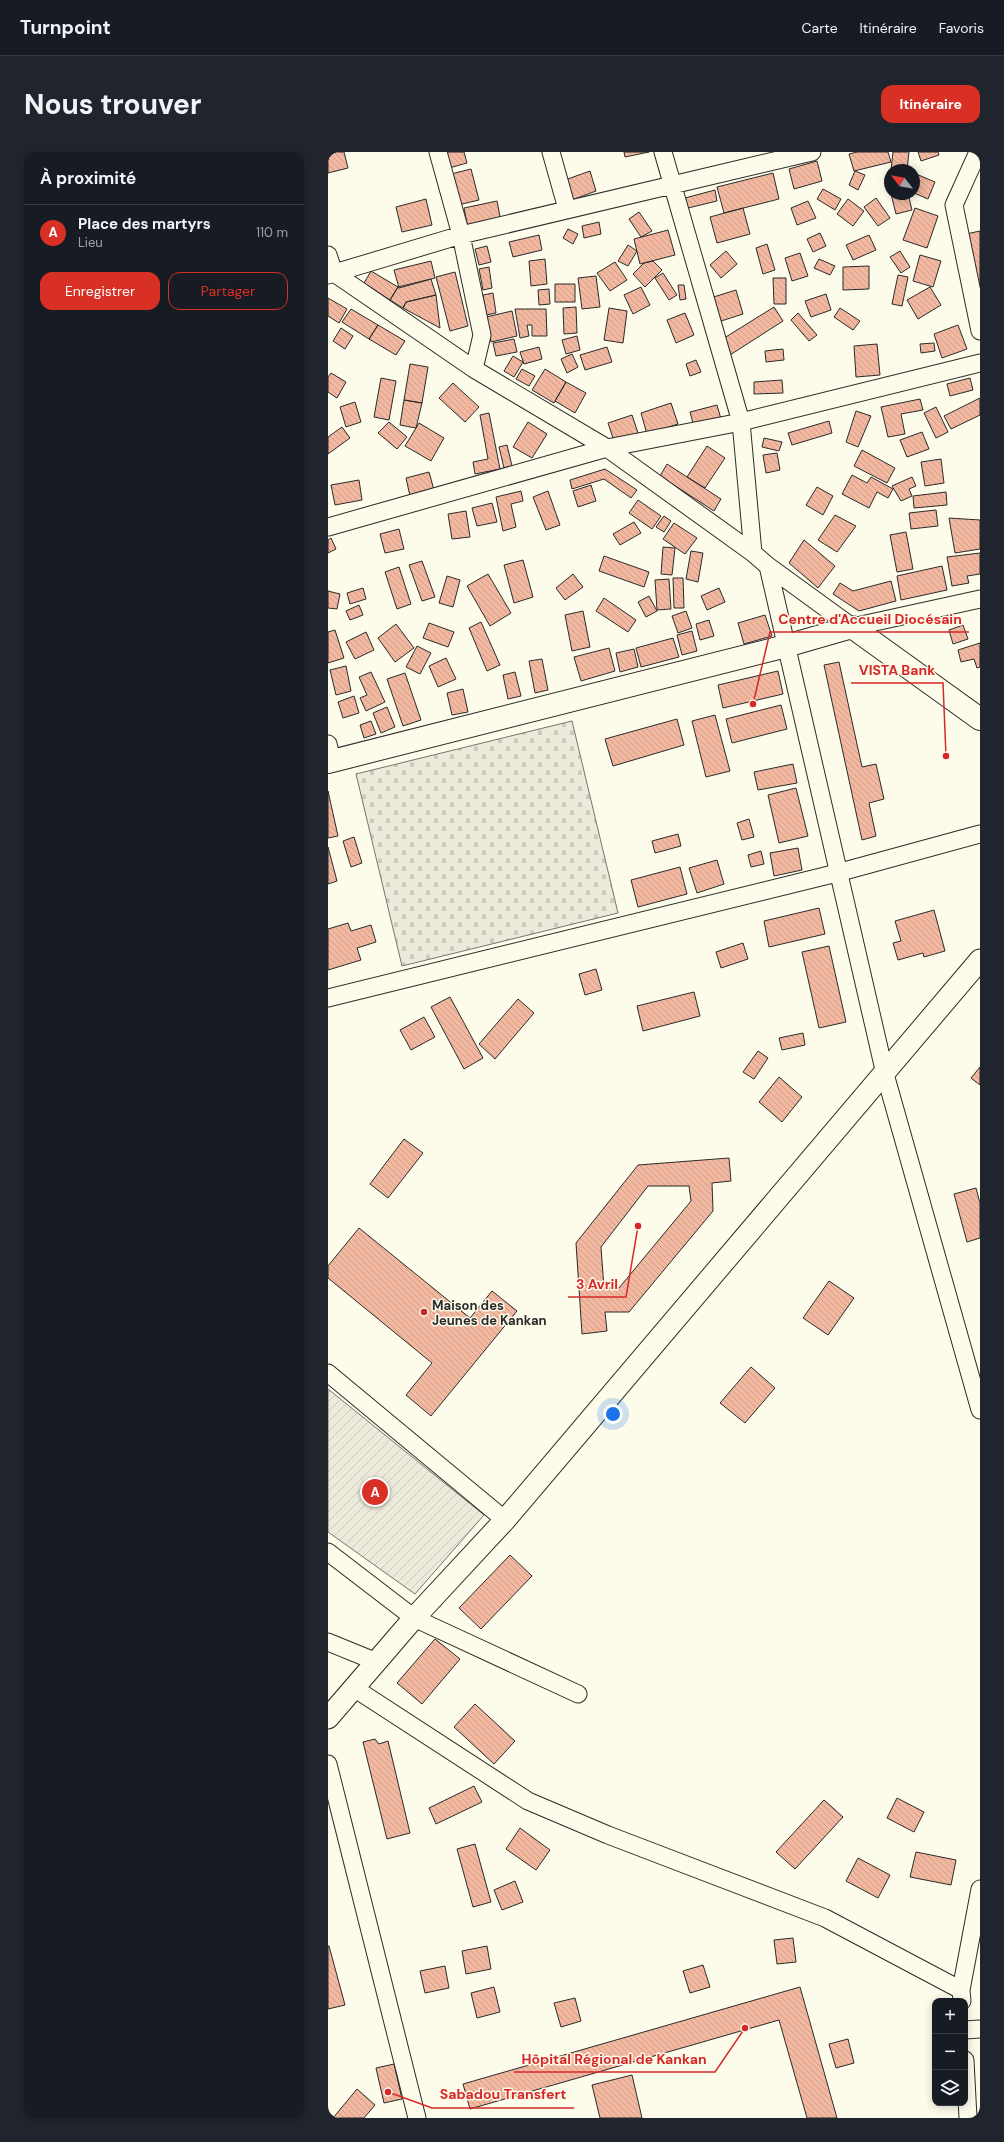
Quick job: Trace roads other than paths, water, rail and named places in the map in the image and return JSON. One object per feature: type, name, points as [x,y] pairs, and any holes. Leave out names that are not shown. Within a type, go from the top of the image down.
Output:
[{"type":"highway","points":[[329,755],[786,646],[852,628],[980,719]]},
{"type":"main road","points":[[328,1718],[414,1618],[505,1520],[695,1294],[885,1074],[980,960]]},
{"type":"street","points":[[438,152],[461,235],[482,335],[474,369]]},
{"type":"street","points":[[551,152],[567,209]]},
{"type":"street","points":[[663,152],[741,422],[753,552]]},
{"type":"street","points":[[331,274],[461,235],[812,152]]},
{"type":"street","points":[[978,152],[954,205],[980,331]]},
{"type":"street","points":[[328,255],[331,274],[474,369],[607,448],[753,552],[768,566],[852,628],[980,599]]},
{"type":"street","points":[[328,527],[607,448],[741,422],[980,363]]},
{"type":"street","points":[[768,566],[837,873],[885,1074],[980,1410]]},
{"type":"street","points":[[328,998],[837,873],[980,834]]},
{"type":"street","points":[[328,1373],[505,1520]]},
{"type":"street","points":[[328,1552],[414,1618],[578,1694]]},
{"type":"street","points":[[328,1642],[377,1662]]},
{"type":"street","points":[[354,1688],[528,1800],[608,1835],[825,1918],[961,1996],[980,1889]]},
{"type":"street","points":[[328,1764],[417,2118]]},
{"type":"street","points":[[968,2030],[980,2030]]},
{"type":"street","points":[[966,2070],[968,2118]]},
{"type":"place","name":"Centre d'Accueil Diocésain","points":[[753,704]]},
{"type":"place","name":"VISTA Bank","points":[[946,756]]},
{"type":"place","name":"3 Avril","points":[[638,1226]]},
{"type":"place","name":"Maison des Jeunes de Kankan","points":[[424,1312]]},
{"type":"place","name":"Place des martyrs","points":[[375,1492]]},
{"type":"place","name":"Hôpital Régional de Kankan","points":[[745,2028]]},
{"type":"place","name":"Sabadou Transfert","points":[[388,2092]]}]
